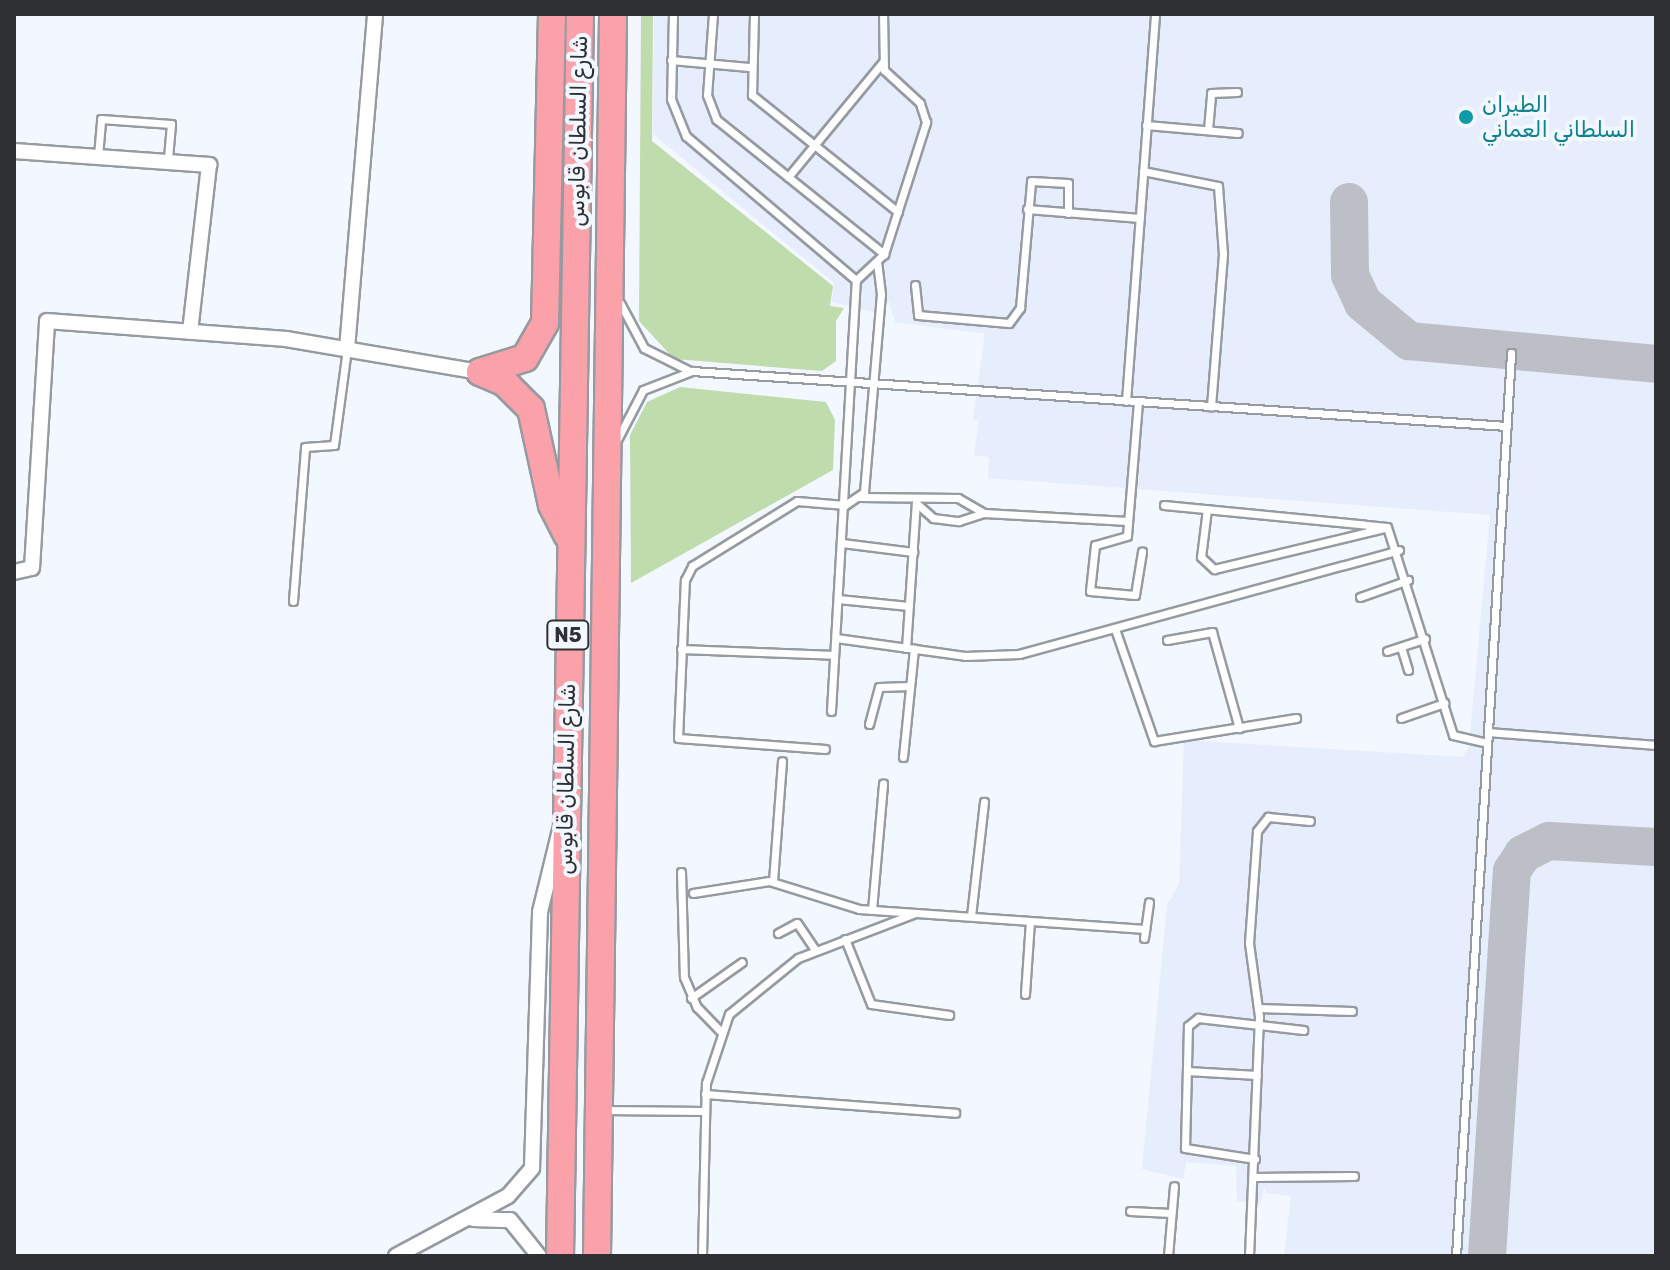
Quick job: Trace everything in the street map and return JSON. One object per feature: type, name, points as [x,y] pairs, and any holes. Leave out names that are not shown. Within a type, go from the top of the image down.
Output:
[{"type":"highway","points":[[480,372],[525,358],[545,323],[552,14]]},
{"type":"highway","name":"شارع السلطان قابوس","points":[[560,1256],[569,539],[580,14]]},
{"type":"highway","name":"شارع السلطان قابوس","points":[[597,1256],[613,14]]},
{"type":"highway","points":[[480,372],[504,382],[531,409],[552,505],[569,539]]},
{"type":"street","points":[[347,349],[375,14]]},
{"type":"street","points":[[14,151],[209,165],[190,332]]},
{"type":"street","points":[[14,572],[32,568],[47,321],[347,349],[480,372]]},
{"type":"street","points":[[396,1256],[517,1189],[534,1162],[540,912],[565,815]]},
{"type":"street","points":[[465,1220],[510,1220],[539,1256]]},
{"type":"lane","points":[[673,14],[673,109],[692,144],[856,280]]},
{"type":"lane","points":[[713,14],[709,63],[712,114],[884,254]]},
{"type":"lane","points":[[754,14],[749,67],[755,99],[898,212]]},
{"type":"lane","points":[[788,177],[882,63],[883,14]]},
{"type":"lane","points":[[1126,401],[1155,14]]},
{"type":"lane","points":[[671,60],[749,67]]},
{"type":"lane","points":[[831,711],[845,505],[839,490],[856,280],[884,254],[926,122],[920,103],[882,63]]},
{"type":"lane","points":[[1208,130],[1211,93],[1237,92]]},
{"type":"lane","points":[[98,157],[101,119],[171,124],[168,162]]},
{"type":"lane","points":[[1146,125],[1238,133]]},
{"type":"lane","points":[[1143,171],[1218,186],[1223,254],[1211,407]]},
{"type":"lane","points":[[915,285],[918,315],[1012,321],[1020,308],[1031,181],[1064,181],[1068,213]]},
{"type":"lane","points":[[1027,209],[1140,218]]},
{"type":"lane","points":[[859,497],[867,479],[874,383],[877,263]]},
{"type":"lane","points":[[609,276],[644,348],[692,371]]},
{"type":"lane","points":[[293,601],[305,447],[334,445],[347,349]]},
{"type":"lane","points":[[1456,1256],[1511,353]]},
{"type":"lane","points":[[606,472],[636,396],[658,379],[692,371],[1507,426]]},
{"type":"lane","points":[[1138,402],[1128,521],[1122,542],[1093,549],[1090,591],[1135,595],[1142,552]]},
{"type":"lane","points":[[825,749],[680,740],[681,649],[692,566],[797,501],[845,505],[859,497],[916,503],[958,498],[984,513]]},
{"type":"lane","points":[[916,503],[937,519],[984,513],[1128,521]]},
{"type":"lane","points":[[903,757],[910,686],[909,606],[916,503]]},
{"type":"lane","points":[[1164,505],[1387,527]]},
{"type":"lane","points":[[1207,509],[1201,557],[1214,569],[1387,527]]},
{"type":"lane","points":[[1387,527],[1399,550],[1455,737],[1487,743]]},
{"type":"lane","points":[[842,543],[913,552]]},
{"type":"lane","points":[[836,638],[910,649],[1005,656],[1115,629],[1399,550]]},
{"type":"lane","points":[[1360,597],[1408,580]]},
{"type":"lane","points":[[838,599],[909,606]]},
{"type":"lane","points":[[1115,629],[1150,738],[1165,742],[1296,718]]},
{"type":"lane","points":[[1167,640],[1212,632],[1239,728]]},
{"type":"lane","points":[[1387,651],[1425,639]]},
{"type":"lane","points":[[1401,647],[1408,670]]},
{"type":"lane","points":[[681,649],[834,655]]},
{"type":"lane","points":[[869,724],[876,690],[910,686]]},
{"type":"lane","points":[[1401,718],[1444,703]]},
{"type":"lane","points":[[1488,732],[1656,745]]},
{"type":"lane","points":[[773,881],[782,761]]},
{"type":"lane","points":[[872,910],[883,783]]},
{"type":"lane","points":[[971,916],[984,802]]},
{"type":"lane","points":[[1249,1256],[1259,1025],[1249,943],[1258,827],[1273,817],[1310,821]]},
{"type":"lane","points":[[681,872],[682,967],[691,998],[720,1031]]},
{"type":"lane","points":[[693,893],[773,881],[872,910],[1030,921],[1145,934],[1149,902]]},
{"type":"lane","points":[[702,1256],[705,1094],[720,1031],[753,988],[815,950],[915,913]]},
{"type":"lane","points":[[1025,994],[1030,921]]},
{"type":"lane","points":[[778,933],[797,923],[815,950]]},
{"type":"lane","points":[[845,939],[871,1004],[949,1015]]},
{"type":"lane","points":[[691,998],[742,962]]},
{"type":"lane","points":[[1258,1008],[1352,1011]]},
{"type":"lane","points":[[1255,1159],[1186,1151],[1187,1071],[1192,1020],[1303,1030]]},
{"type":"lane","points":[[1187,1071],[1257,1075]]},
{"type":"lane","points":[[705,1094],[955,1113]]},
{"type":"lane","points":[[600,1110],[705,1111]]},
{"type":"lane","points":[[1253,1177],[1354,1176]]},
{"type":"lane","points":[[1168,1256],[1174,1186]]},
{"type":"lane","points":[[1130,1211],[1171,1213]]},
{"type":"shaded area","points":[[654,14],[1656,14],[1656,1256],[1284,1256],[1291,1196],[1266,1193],[1264,1186],[1261,1204],[1237,1201],[1236,1166],[1186,1162],[1183,1179],[1142,1169],[1167,905],[1179,884],[1184,740],[1463,757],[1469,746],[1490,515],[988,478],[989,457],[974,455],[979,420],[973,419],[985,334],[895,322],[889,302],[875,301],[873,312],[832,302],[834,283],[653,134]]},
{"type":"green space","points":[[641,14],[653,14],[652,141],[833,286],[830,306],[844,308],[836,321],[836,361],[822,371],[674,359],[639,321]]},
{"type":"green space","points":[[680,387],[826,402],[835,420],[833,470],[631,583],[630,435],[647,402]]},
{"type":"taxiway","points":[[1349,202],[1350,275],[1363,303],[1409,341],[1656,364]]},
{"type":"taxiway","points":[[1487,1256],[1512,871],[1523,854],[1549,841],[1656,847]]},
{"type":"place","name":"الطيران السلطاني العماني","points":[[1466,117]]}]
